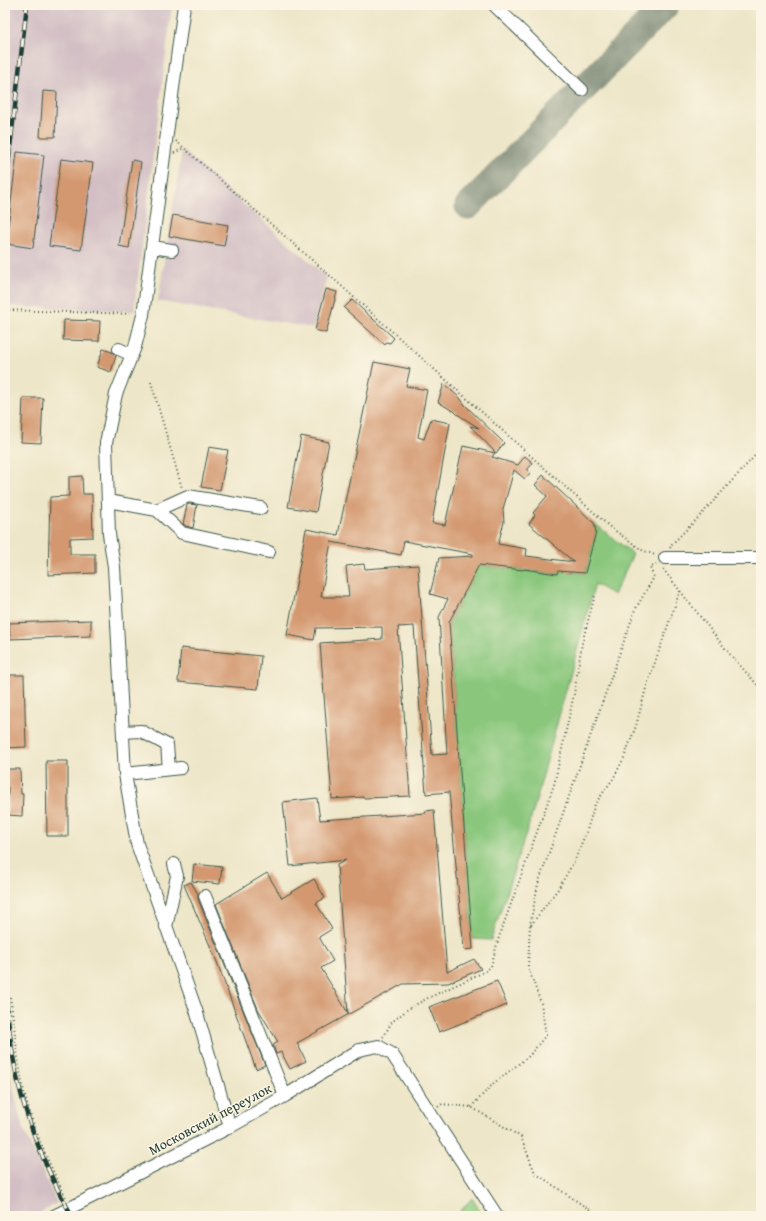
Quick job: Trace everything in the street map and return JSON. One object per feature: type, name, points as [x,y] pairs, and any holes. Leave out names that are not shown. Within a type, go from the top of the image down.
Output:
[{"type":"street","points":[[184,5],[143,315],[132,355],[116,394],[106,443],[109,534],[117,566],[125,774],[137,844],[196,1010],[230,1127]]},
{"type":"street","points":[[494,5],[582,90]]},
{"type":"street","points":[[152,248],[172,250]]},
{"type":"street","points":[[119,349],[132,355]]},
{"type":"street","points":[[157,510],[188,496],[261,508]]},
{"type":"street","points":[[108,501],[157,510],[182,533],[270,552]]},
{"type":"street","points":[[665,558],[761,558]]},
{"type":"street","points":[[123,732],[141,731],[167,745],[175,769],[125,774]]},
{"type":"street","points":[[166,928],[178,876],[174,864]]},
{"type":"street","points":[[205,896],[285,1096]]},
{"type":"street","points":[[378,1046],[392,1054],[497,1216]]},
{"type":"street","name":"Московский переулок","points":[[54,1216],[230,1127],[285,1096],[360,1050],[378,1046]]},
{"type":"path","points":[[184,148],[610,527],[642,550],[665,558]]},
{"type":"path","points":[[5,310],[143,315]]},
{"type":"path","points":[[151,382],[182,489]]},
{"type":"path","points":[[761,450],[672,544],[662,568],[728,652],[761,689]]},
{"type":"path","points":[[470,1107],[494,1083],[529,1056],[546,1035],[541,1003],[528,967],[530,925],[538,884],[635,610],[654,578],[650,568],[665,558]]},
{"type":"path","points":[[530,925],[562,884],[575,860],[587,830],[595,804],[613,778],[624,758],[636,726],[646,688],[680,591]]},
{"type":"path","points":[[378,1046],[392,1022],[408,1009],[486,971],[491,966],[499,937],[554,785],[574,694],[582,643],[595,595]]},
{"type":"path","points":[[5,991],[10,997],[24,1091],[33,1121],[53,1171],[71,1208]]},
{"type":"path","points":[[430,1111],[442,1104],[470,1107],[521,1137],[535,1174],[599,1216]]},
{"type":"shaded area","points":[[5,5],[172,5],[134,311],[5,306]]},
{"type":"shaded area","points":[[182,150],[327,277],[313,328],[158,301]]},
{"type":"shaded area","points":[[5,1053],[23,1129],[57,1203],[34,1216],[5,1216]]},
{"type":"green space","points":[[594,523],[633,554],[614,595],[595,584],[533,812],[491,940],[472,939],[449,622],[479,565],[557,574],[558,571],[585,573],[596,533]]},
{"type":"green space","points":[[472,1198],[483,1216],[456,1216]]},
{"type":"building","points":[[43,91],[57,92],[55,137],[40,137]]},
{"type":"building","points":[[17,152],[44,155],[33,248],[6,244]]},
{"type":"building","points":[[61,159],[93,163],[81,250],[49,246]]},
{"type":"building","points":[[132,160],[141,162],[129,248],[119,246]]},
{"type":"building","points":[[173,215],[228,225],[224,246],[169,236]]},
{"type":"building","points":[[326,289],[337,292],[326,333],[315,330]]},
{"type":"building","points":[[352,300],[394,338],[390,343],[386,342],[385,345],[344,308]]},
{"type":"building","points":[[64,320],[100,321],[99,341],[63,340]]},
{"type":"building","points":[[103,349],[112,352],[116,356],[111,372],[97,367]]},
{"type":"building","points":[[374,362],[410,369],[406,386],[427,390],[418,437],[424,439],[431,419],[450,423],[432,523],[445,525],[463,446],[495,453],[492,457],[518,465],[525,456],[533,463],[527,470],[530,473],[525,479],[514,470],[503,509],[504,522],[498,544],[527,549],[526,556],[574,562],[529,524],[535,515],[533,513],[547,496],[535,485],[543,475],[594,523],[596,532],[585,573],[558,571],[557,574],[479,565],[449,622],[473,949],[464,950],[449,792],[426,794],[414,626],[398,627],[410,796],[332,799],[320,643],[382,639],[382,627],[316,628],[314,640],[287,635],[306,529],[338,535]],"holes":[[[404,541],[473,554],[473,556],[439,558],[430,594],[448,599],[439,617],[447,754],[432,755],[418,565],[365,569],[364,564],[346,566],[349,597],[321,597],[331,542],[401,555]]]},
{"type":"building","points":[[444,384],[460,398],[465,405],[504,443],[496,453],[470,426],[479,428],[453,410],[438,402]]},
{"type":"building","points":[[23,398],[43,398],[41,443],[21,442]]},
{"type":"building","points":[[301,436],[329,442],[316,512],[288,507]]},
{"type":"building","points":[[209,447],[228,450],[220,490],[201,487]]},
{"type":"building","points":[[82,476],[83,494],[92,494],[93,537],[70,538],[70,554],[95,554],[95,573],[48,575],[50,497],[69,496],[69,477]]},
{"type":"building","points":[[187,505],[197,505],[193,528],[183,524]]},
{"type":"building","points":[[91,620],[91,636],[10,639],[9,623]]},
{"type":"building","points":[[181,648],[261,656],[258,689],[178,682]]},
{"type":"building","points":[[5,675],[24,675],[26,747],[6,748]]},
{"type":"building","points":[[46,761],[68,761],[68,836],[47,836]]},
{"type":"building","points":[[6,769],[20,769],[21,794],[23,794],[22,816],[7,815],[8,787],[6,787]]},
{"type":"building","points":[[317,798],[320,820],[426,813],[425,811],[434,810],[447,972],[474,959],[481,969],[448,983],[403,984],[297,1043],[306,1061],[290,1069],[281,1052],[276,1054],[273,1045],[278,1042],[258,1009],[216,904],[267,873],[282,898],[314,879],[325,898],[316,903],[332,929],[319,937],[333,961],[321,968],[348,1013],[337,865],[346,860],[290,866],[283,802]]},
{"type":"building","points":[[194,864],[222,867],[220,884],[192,881]]},
{"type":"building","points":[[191,882],[198,894],[198,899],[265,1065],[256,1069],[217,962],[184,885]]},
{"type":"building","points":[[497,981],[507,1005],[439,1032],[429,1007]]},
{"type":"taxiway","points":[[468,206],[666,5]]},
{"type":"railway","points":[[5,190],[27,5]]},
{"type":"railway","points":[[5,993],[18,1082],[29,1122],[53,1180],[72,1216]]}]
